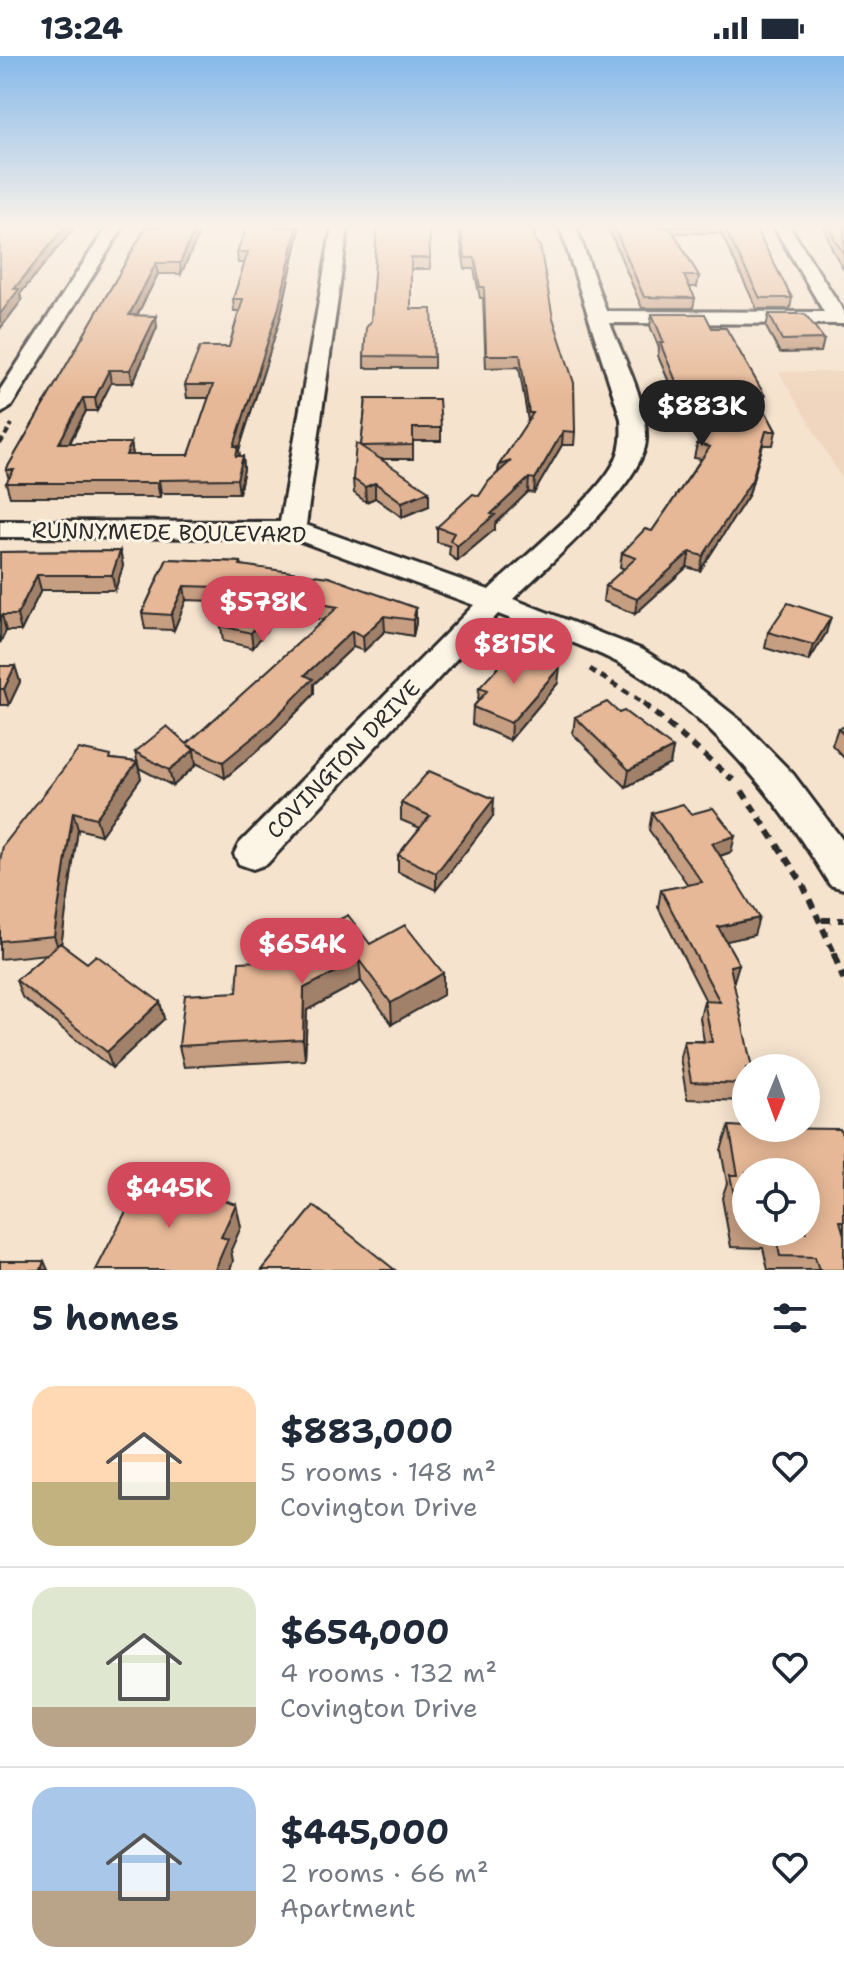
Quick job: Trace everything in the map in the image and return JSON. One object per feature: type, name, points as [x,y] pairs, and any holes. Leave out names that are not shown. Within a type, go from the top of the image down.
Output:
[{"type":"street","points":[[0,407],[79,284]]},
{"type":"street","points":[[292,530],[331,284]]},
{"type":"street","name":"COVINGTON DRIVE","points":[[253,854],[495,600],[600,498],[626,466],[634,443],[633,419],[589,284]]},
{"type":"street","points":[[819,284],[841,318]]},
{"type":"street","points":[[601,317],[841,318]]},
{"type":"street","name":"RUNNYMEDE BOULEVARD","points":[[0,529],[292,530],[317,535],[495,600],[638,660],[693,698],[761,760],[812,821],[844,874]]},
{"type":"path","points":[[579,662],[639,697],[688,735],[737,784],[777,837],[822,920],[844,980]]},
{"type":"path","points":[[822,920],[844,920]]},
{"type":"shaded area","points":[[779,372],[844,372],[844,482]]},
{"type":"building","points":[[0,284],[18,284],[14,289],[19,289],[0,314]]},
{"type":"building","points":[[113,284],[145,284],[129,315],[156,316],[130,370],[109,370],[95,398],[83,398],[59,443],[131,443],[126,455],[189,455],[213,385],[185,385],[200,347],[229,347],[243,299],[233,299],[238,284],[284,284],[234,446],[238,446],[236,456],[243,456],[237,479],[159,480],[157,483],[6,483],[14,470],[6,470]]},
{"type":"building","points":[[373,284],[411,284],[411,309],[432,309],[434,357],[364,356],[366,328],[371,321]]},
{"type":"building","points":[[479,284],[547,284],[553,318],[574,383],[575,432],[563,431],[535,479],[529,478],[491,514],[495,515],[457,546],[450,540],[454,533],[437,527],[473,494],[479,496],[489,481],[511,461],[499,465],[533,413],[529,413],[520,355],[486,355],[484,287]]},
{"type":"building","points":[[638,284],[688,284],[695,298],[644,297]]},
{"type":"building","points":[[753,284],[785,284],[792,298],[760,298]]},
{"type":"building","points":[[652,314],[705,314],[712,328],[726,328],[765,396],[757,396],[776,431],[766,431],[752,480],[703,556],[690,552],[637,599],[605,586],[636,558],[622,553],[645,529],[652,531],[710,447],[697,444],[704,426],[690,393],[678,386]]},
{"type":"building","points":[[769,314],[805,314],[824,339],[782,340]]},
{"type":"building","points":[[366,399],[439,399],[441,428],[413,428],[413,445],[361,446]]},
{"type":"building","points":[[356,443],[429,491],[402,502],[375,483],[365,487],[353,479]]},
{"type":"building","points":[[120,551],[112,575],[37,575],[17,615],[2,615],[0,618],[0,552]]},
{"type":"building","points":[[167,559],[241,562],[240,565],[329,577],[416,608],[413,620],[384,616],[363,636],[352,631],[305,675],[313,679],[268,725],[223,762],[188,745],[194,750],[169,770],[135,752],[167,726],[187,744],[338,607],[279,597],[251,633],[221,626],[252,588],[184,586],[171,615],[142,613]]},
{"type":"building","points":[[788,603],[831,617],[814,645],[768,632]]},
{"type":"building","points":[[514,650],[560,667],[511,723],[473,707],[487,691],[479,688]]},
{"type":"building","points":[[0,666],[15,666],[4,689],[0,689]]},
{"type":"building","points":[[607,702],[673,748],[629,770],[575,717]]},
{"type":"building","points":[[79,749],[111,756],[110,759],[137,762],[96,818],[73,812],[54,936],[0,941],[0,861],[3,846]]},
{"type":"building","points":[[429,771],[494,799],[436,873],[398,855],[430,816],[401,803]]},
{"type":"building","points":[[683,804],[691,814],[713,808],[735,836],[712,843],[759,918],[718,927],[739,964],[730,966],[749,1054],[732,1054],[732,1083],[691,1082],[684,1041],[712,1042],[704,1001],[720,1002],[661,890],[702,882],[652,813]]},
{"type":"building","points":[[348,915],[370,944],[405,925],[443,973],[391,1003],[359,960],[304,988],[303,1039],[179,1046],[185,995],[237,992],[239,962],[316,958],[303,938]]},
{"type":"building","points":[[60,943],[87,963],[96,955],[160,1002],[107,1052],[16,980]]},
{"type":"building","points":[[729,1126],[732,1126],[732,1142],[820,1142],[820,1129],[840,1129],[844,1141],[844,1221],[840,1221],[844,1235],[844,1270],[819,1270],[815,1257],[780,1256],[778,1246],[820,1246],[820,1158],[735,1158]]},
{"type":"building","points":[[145,1174],[236,1204],[221,1237],[228,1239],[215,1270],[96,1270]]},
{"type":"building","points":[[314,1206],[395,1270],[262,1270]]},
{"type":"building","points":[[0,1261],[44,1261],[41,1270],[0,1270]]}]
